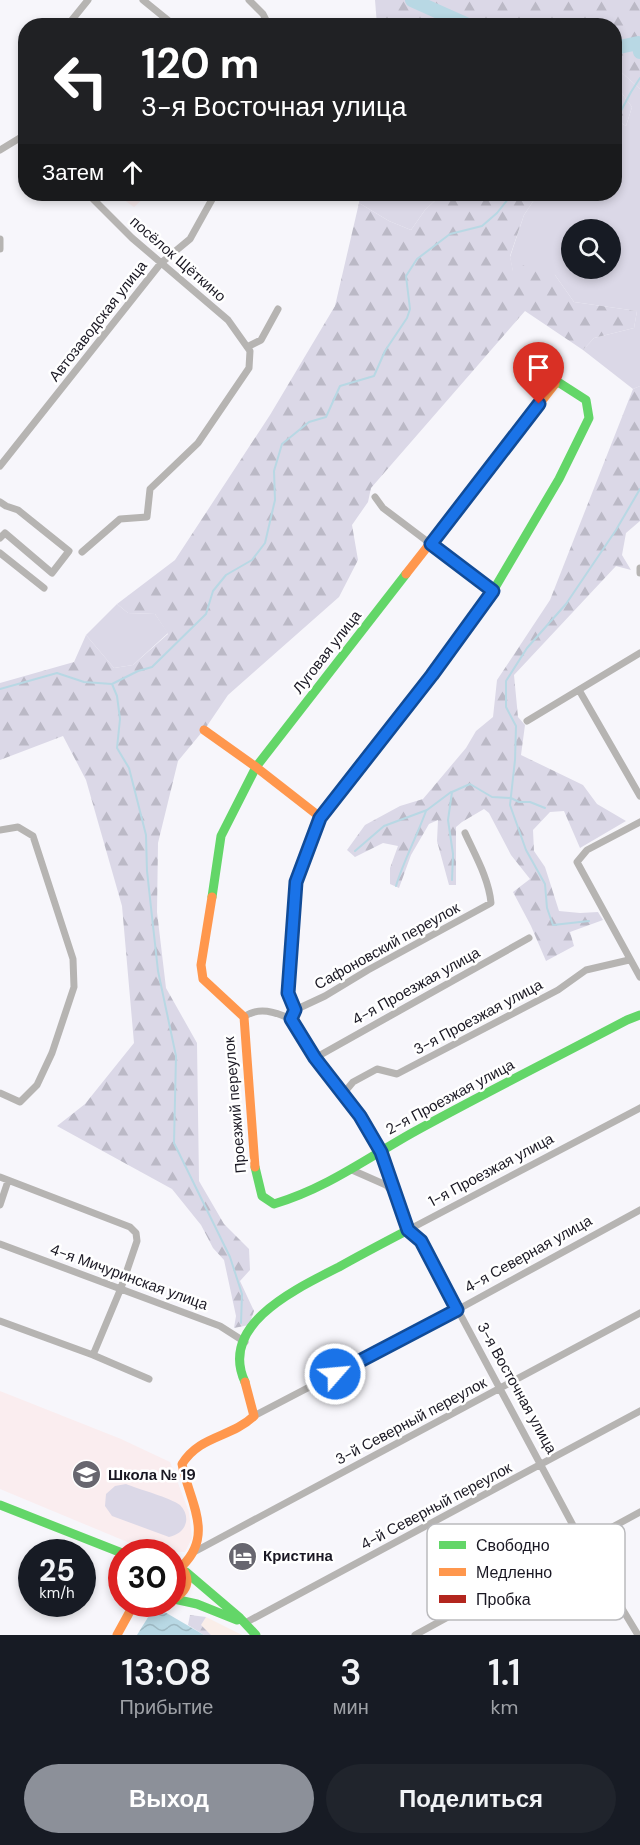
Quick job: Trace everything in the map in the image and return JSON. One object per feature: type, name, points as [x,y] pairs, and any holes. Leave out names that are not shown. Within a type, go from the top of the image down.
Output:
[{"type":"street","points":[[73,18],[88,0]]},
{"type":"street","points":[[142,0],[164,18]]},
{"type":"street","points":[[249,0],[265,18]]},
{"type":"street","points":[[0,150],[18,140]]},
{"type":"street","name":"посёлок Щёткино","points":[[95,201],[132,238],[228,320],[247,347]]},
{"type":"street","name":"Автозаводская улица","points":[[0,466],[161,263],[190,240],[211,201]]},
{"type":"street","points":[[0,249],[1,239]]},
{"type":"street","points":[[82,552],[120,519],[147,516],[150,489],[198,443],[249,368],[250,351],[247,347],[261,340],[278,309]]},
{"type":"street","name":"3-я Восточная улица","points":[[558,382],[586,400],[589,418],[564,468],[493,591],[432,675],[320,818],[296,882],[288,993],[293,1015],[315,1058],[360,1116],[381,1152],[408,1230],[421,1241],[573,1524]]},
{"type":"street","name":"Луговая улица","points":[[202,979],[201,965],[221,836],[256,767],[545,395],[558,382]]},
{"type":"street","points":[[375,497],[383,508],[493,591]]},
{"type":"street","points":[[0,501],[18,510],[69,551],[52,573],[4,533],[0,538]]},
{"type":"street","points":[[0,553],[44,588]]},
{"type":"street","points":[[640,568],[640,573]]},
{"type":"street","points":[[527,721],[640,653]]},
{"type":"street","points":[[579,690],[640,796]]},
{"type":"street","points":[[204,730],[256,767],[320,818]]},
{"type":"street","points":[[640,822],[587,850],[577,862],[640,977]]},
{"type":"street","points":[[0,830],[18,828],[33,836],[73,959],[74,987],[52,1053],[37,1085],[20,1102],[0,1093]]},
{"type":"street","name":"Сафоновский переулок","points":[[293,1015],[368,970],[491,903],[479,862],[465,833]]},
{"type":"street","name":"4-я Проезжая улица","points":[[315,1058],[529,938]]},
{"type":"street","name":"3-я Проезжая улица","points":[[343,1094],[353,1082],[377,1069],[397,1074],[440,1053],[558,990],[586,970],[629,960]]},
{"type":"street","name":"Проезжий переулок","points":[[202,979],[243,1017],[255,1173],[262,1196],[274,1204]]},
{"type":"street","points":[[243,1017],[252,1011],[293,1015]]},
{"type":"street","name":"2-я Проезжая улица","points":[[274,1204],[296,1199],[352,1170],[462,1106],[640,1015]]},
{"type":"street","name":"1-я Проезжая улица","points":[[245,1342],[256,1322],[271,1305],[640,1108]]},
{"type":"street","points":[[352,1170],[386,1185],[395,1195]]},
{"type":"street","points":[[0,1177],[130,1227],[136,1233],[137,1241],[121,1288],[93,1355]]},
{"type":"street","points":[[0,1205],[8,1181]]},
{"type":"street","name":"4-я Северная улица","points":[[194,1552],[198,1531],[197,1516],[182,1464],[187,1454],[199,1445],[241,1426],[254,1416],[457,1310],[640,1210]]},
{"type":"street","name":"4-я Мичуринская улица","points":[[0,1244],[220,1326],[245,1342]]},
{"type":"street","name":"3-й Северный переулок","points":[[194,1552],[640,1313]]},
{"type":"street","points":[[0,1321],[93,1355],[148,1379]]},
{"type":"street","points":[[245,1342],[239,1362],[252,1401],[254,1416]]},
{"type":"street","name":"4-й Северный переулок","points":[[431,1524],[640,1411]]},
{"type":"street","points":[[0,1505],[108,1548]]},
{"type":"street","points":[[619,1524],[640,1512]]},
{"type":"street","name":"4-й Северный переулок","points":[[245,1623],[427,1526]]},
{"type":"street","points":[[186,1566],[194,1552]]},
{"type":"street","points":[[186,1571],[198,1585],[245,1623],[256,1635]]},
{"type":"street","points":[[186,1602],[197,1604],[245,1623]]},
{"type":"street","name":"3-я Восточная улица","points":[[625,1615],[636,1633]]},
{"type":"street","points":[[117,1635],[128,1617]]},
{"type":"street","points":[[415,1635],[443,1620]]},
{"type":"shaded area","points":[[126,201],[140,201],[134,207]]},
{"type":"shaded area","name":"Школа № 19","points":[[0,1391],[121,1439],[170,1462],[189,1512],[192,1538],[186,1550],[186,1539],[120,1539],[0,1489]]},
{"type":"shaded area","points":[[206,1617],[242,1635],[211,1635],[200,1625]]},
{"type":"green space","points":[[375,0],[640,0],[640,89],[622,73],[622,18],[376,18]]},
{"type":"green space","points":[[622,73],[640,89],[640,386],[633,389],[583,350],[594,338],[634,328],[637,311],[574,302],[555,275],[513,272],[510,257],[524,215],[533,201],[622,201],[622,123],[626,126],[632,107],[622,93]]},
{"type":"green space","points":[[622,93],[632,107],[626,126],[622,123]]},
{"type":"green space","points":[[359,201],[435,201],[411,230],[389,221],[359,203]]},
{"type":"green space","points":[[435,201],[533,201],[524,215],[510,256],[513,271],[531,261],[555,275],[574,302],[637,311],[634,328],[594,338],[583,350],[525,311],[371,488],[368,502],[352,525],[358,560],[339,597],[228,695],[207,726],[178,761],[158,843],[157,912],[166,988],[197,1043],[199,1181],[224,1224],[249,1249],[250,1270],[240,1281],[254,1311],[249,1325],[234,1328],[236,1316],[224,1260],[213,1248],[201,1225],[172,1189],[57,1126],[85,1104],[134,1043],[122,906],[86,780],[63,736],[0,760],[0,683],[74,662],[86,635],[114,668],[133,665],[168,634],[155,614],[128,613],[117,604],[175,560],[270,415],[335,306],[359,203],[389,221],[411,230]]},
{"type":"green space","points":[[640,386],[640,521],[626,533],[622,555],[631,570],[616,566],[514,675],[518,717],[525,725],[521,755],[583,785],[597,804],[626,821],[580,848],[564,811],[550,812],[533,830],[534,851],[545,867],[559,911],[598,912],[603,920],[570,932],[574,946],[546,961],[513,892],[530,879],[511,855],[489,813],[484,809],[456,827],[456,885],[449,885],[437,841],[438,820],[429,824],[411,855],[399,888],[390,884],[390,868],[398,846],[383,843],[355,857],[347,850],[365,825],[400,806],[423,799],[466,748],[476,731],[493,717],[497,680],[550,600],[633,389]]},
{"type":"green space","points":[[117,604],[128,613],[155,614],[168,633],[133,665],[114,668],[86,635]]},
{"type":"green space","points":[[126,1484],[180,1505],[186,1518],[182,1530],[169,1537],[112,1516],[105,1506],[106,1494],[115,1486]]},
{"type":"green space","points":[[190,1615],[206,1617],[201,1625],[211,1635],[204,1635],[188,1625]]},
{"type":"water","points":[[148,1617],[173,1617],[204,1635],[137,1635]]},
{"type":"waterway","points":[[412,0],[452,18]]},
{"type":"waterway","points":[[622,46],[638,43],[640,52]]},
{"type":"waterway","points":[[622,109],[640,78]]},
{"type":"waterway","points":[[0,689],[57,673],[84,682],[112,684],[152,667],[206,614],[213,591],[226,575],[252,560],[265,543],[275,500],[274,471],[282,444],[309,422],[326,417],[340,386],[374,376],[385,351],[407,318],[410,309],[406,276],[417,259],[450,234],[482,226],[506,201]]},
{"type":"waterway","points":[[589,921],[553,925],[547,908],[545,884],[526,850],[510,805],[516,726],[506,707],[506,681],[527,648],[566,604],[616,530],[640,489]]},
{"type":"waterway","points":[[112,684],[117,696],[120,719],[117,748],[129,768],[146,835],[147,871],[158,971],[176,1056],[174,1143],[230,1257],[242,1294],[241,1323]]},
{"type":"waterway","points":[[452,880],[453,854],[448,820],[452,792],[470,784],[492,797],[511,798],[545,808]]},
{"type":"waterway","points":[[355,851],[384,826],[427,810],[451,792]]},
{"type":"waterway","points":[[396,886],[426,811]]},
{"type":"traffic: fast","points":[[440,664],[493,591],[559,479],[589,418],[586,400],[558,382],[555,384]]},
{"type":"traffic: fast","points":[[212,897],[221,836],[256,767],[406,574]]},
{"type":"traffic: fast","points":[[255,1167],[262,1196],[274,1204],[293,1198],[328,1182],[412,1133],[640,1015]]},
{"type":"traffic: fast","points":[[245,1382],[240,1361],[243,1343],[252,1326],[266,1311],[303,1286],[408,1230],[381,1152],[360,1116],[320,1065]]},
{"type":"traffic: fast","points":[[0,1505],[108,1547]]},
{"type":"traffic: fast","points":[[186,1572],[240,1618],[256,1635]]},
{"type":"traffic: fast","points":[[186,1602],[237,1620]]},
{"type":"traffic: slow","points":[[406,574],[555,384]]},
{"type":"traffic: slow","points":[[295,893],[296,882],[320,817],[440,664]]},
{"type":"traffic: slow","points":[[204,730],[320,817]]},
{"type":"traffic: slow","points":[[212,897],[201,965],[203,979],[244,1017],[255,1167]]},
{"type":"traffic: slow","points":[[186,1561],[197,1542],[198,1529],[194,1504],[182,1464],[198,1447],[236,1429],[254,1416],[245,1382]]},
{"type":"traffic: slow","points":[[186,1575],[186,1585]]},
{"type":"traffic: slow","points":[[117,1635],[127,1617]]},
{"type":"traffic: jam","points":[[295,893],[288,993],[295,1010],[291,1019],[320,1065]]},
{"type":"place","name":"Школа № 19","points":[[87,1475]]},
{"type":"place","name":"Кристина","points":[[242,1556]]},
{"type":"route","points":[[335,1374],[457,1310],[421,1241],[408,1230],[381,1152],[360,1116],[315,1058],[291,1019],[295,1010],[288,993],[296,882],[320,818],[432,675],[493,591],[431,544],[539,404]]}]
